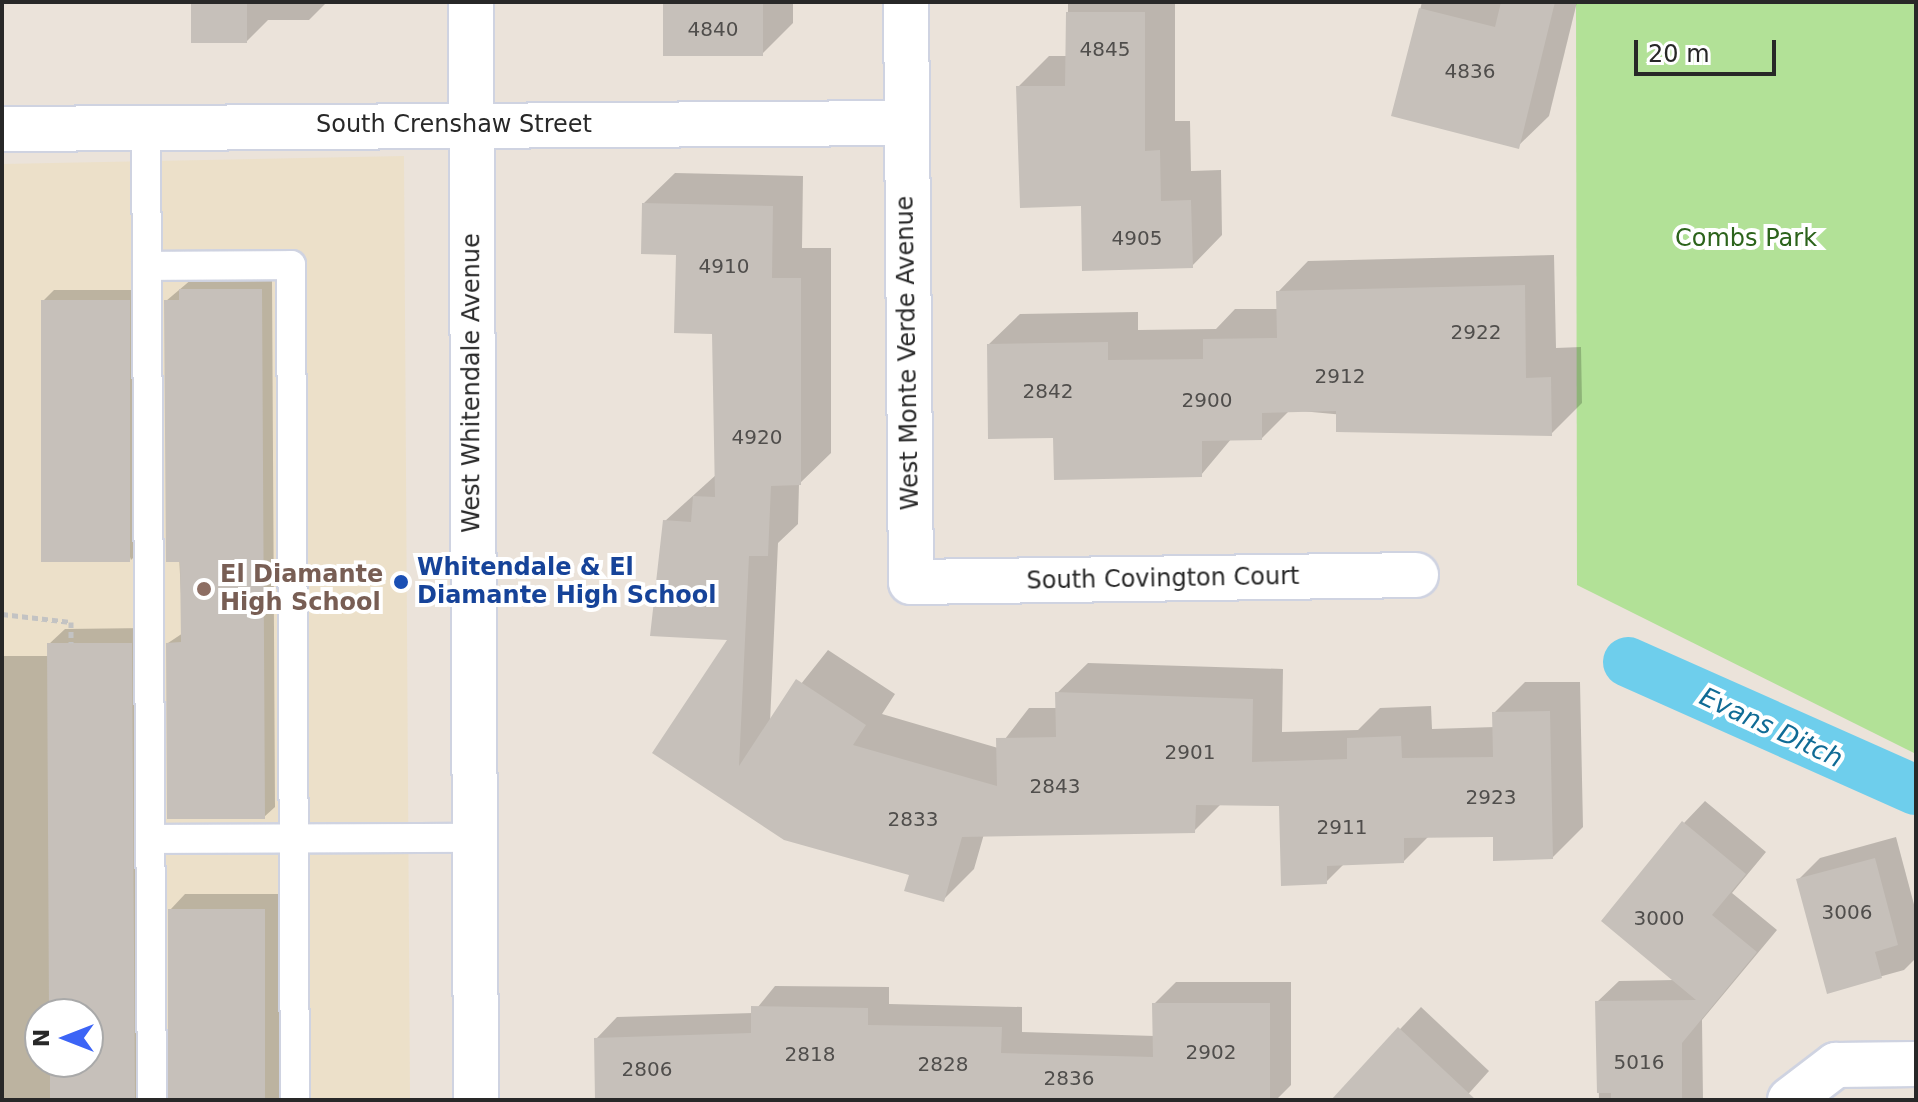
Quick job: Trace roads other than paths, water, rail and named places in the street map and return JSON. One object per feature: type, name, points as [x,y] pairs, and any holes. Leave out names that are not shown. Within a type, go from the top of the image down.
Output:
[{"type":"street","name":"West Whitendale Avenue","points":[[471,2],[476,1100]]},
{"type":"street","name":"West Monte Verde Avenue","points":[[906,2],[911,582]]},
{"type":"street","name":"South Crenshaw Street","points":[[2,129],[906,123]]},
{"type":"street","name":"South Covington Court","points":[[911,582],[1416,575]]},
{"type":"street","points":[[1799,1090],[1846,1063],[1916,1064]]},
{"type":"lane","points":[[146,129],[152,1100]]},
{"type":"lane","points":[[147,266],[291,265],[295,1100]]},
{"type":"lane","points":[[150,839],[474,838]]},
{"type":"waterway","name":"Evans Ditch","points":[[1628,662],[1916,790]]},
{"type":"place","name":"Whitendale & El Diamante High School","points":[[401,582]]},
{"type":"place","name":"El Diamante High School","points":[[204,589]]},
{"type":"park label","name":"Combs Park","points":[[1746,239]]}]
